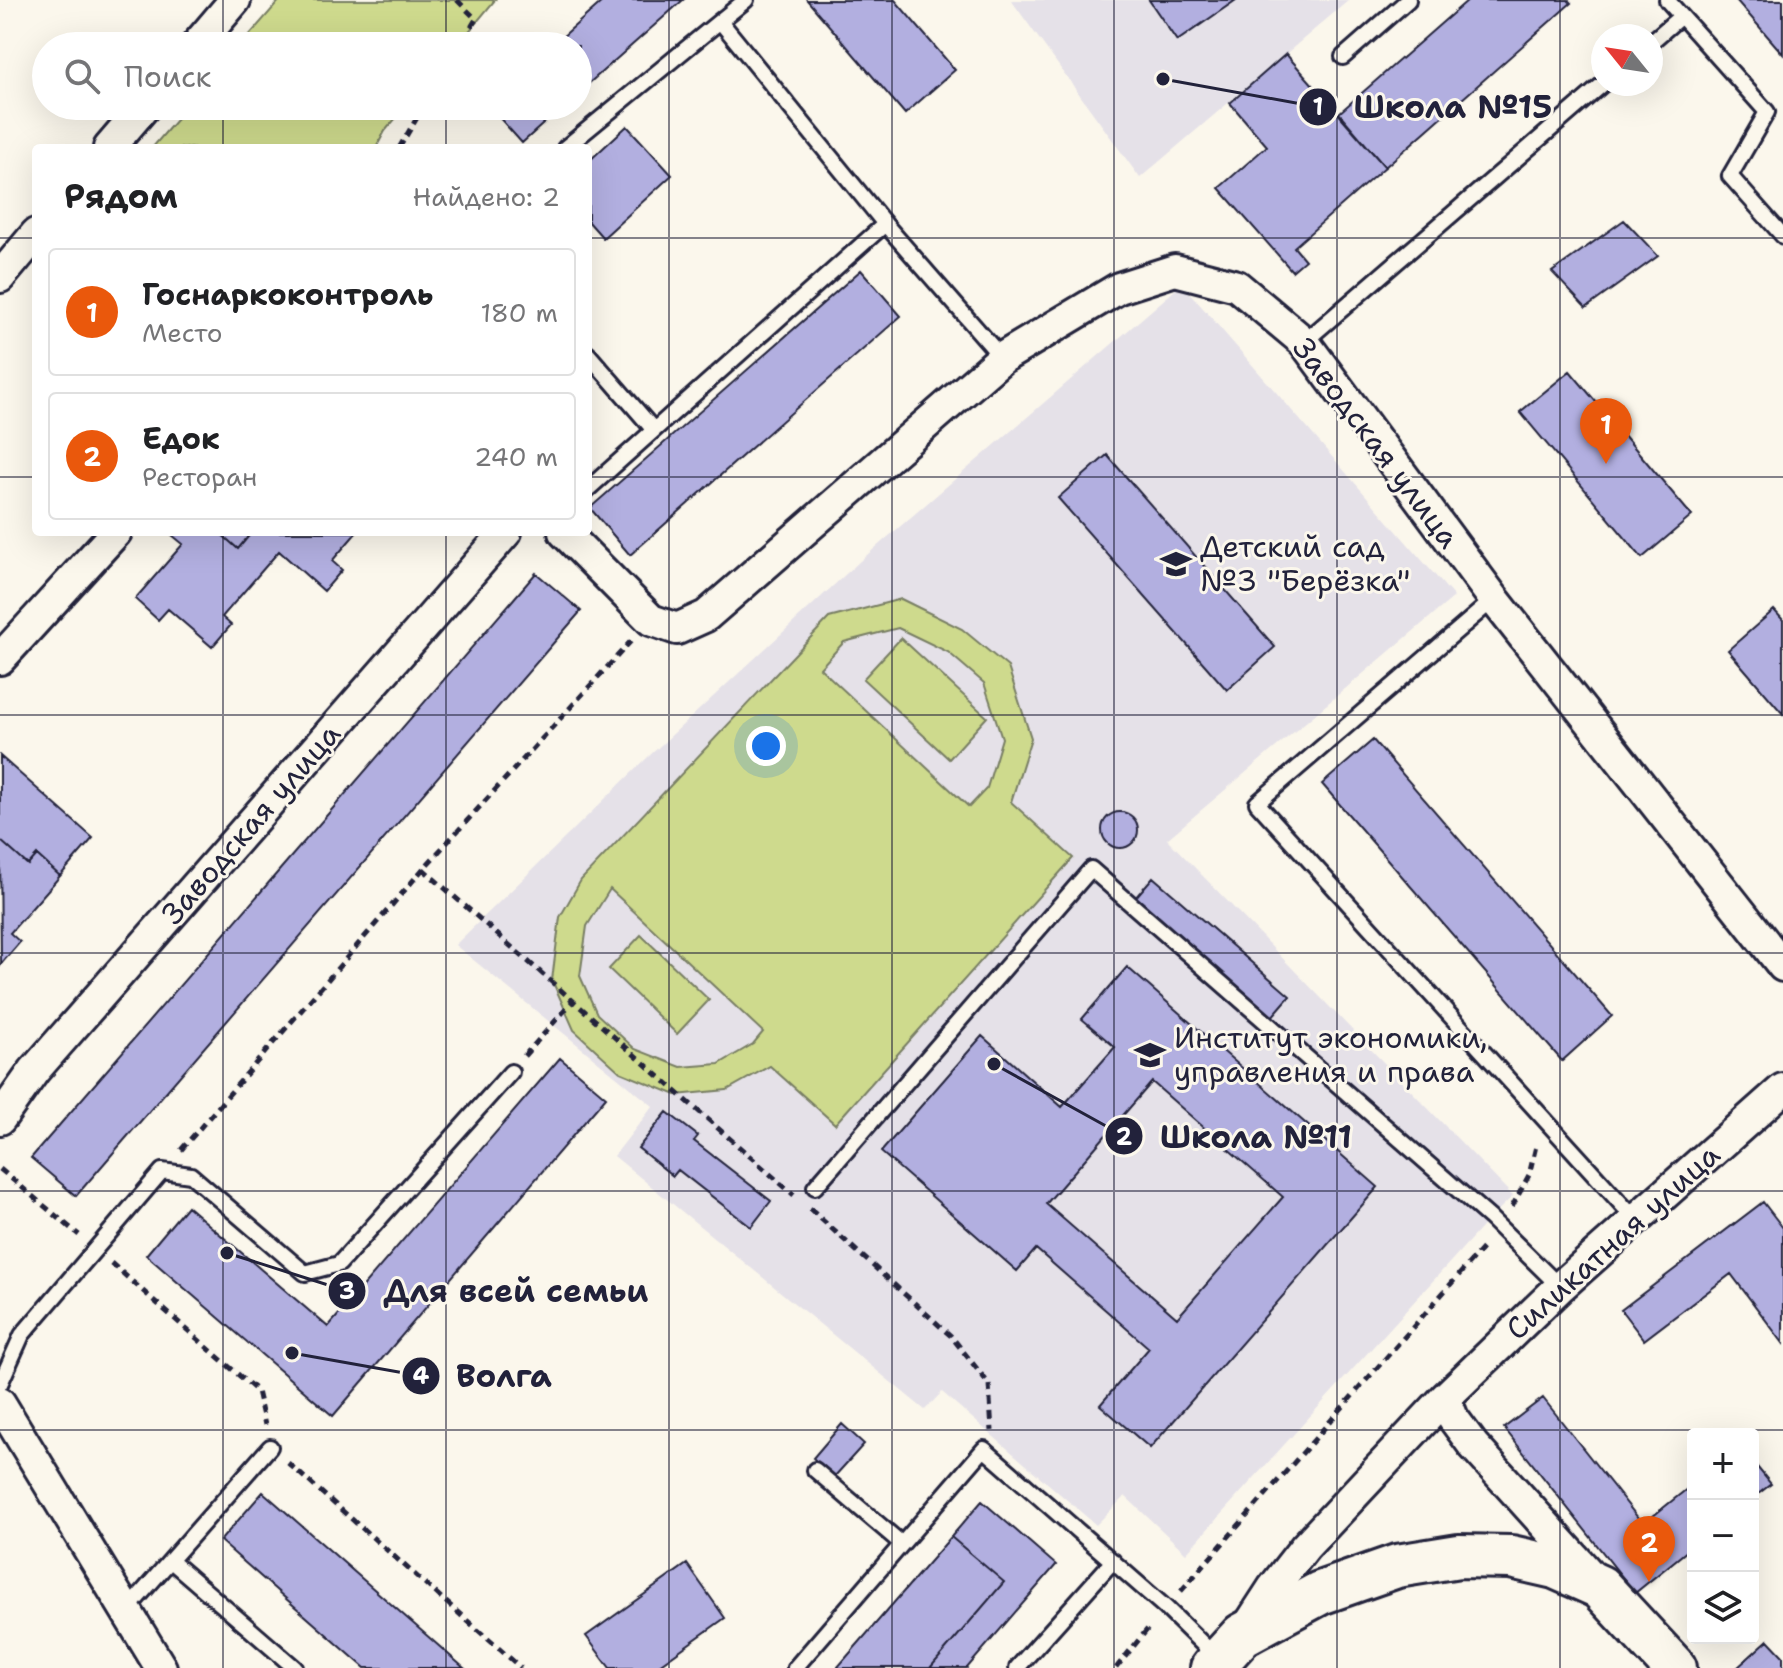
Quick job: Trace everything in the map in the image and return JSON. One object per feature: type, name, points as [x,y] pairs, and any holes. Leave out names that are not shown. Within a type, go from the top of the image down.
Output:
[{"type":"street","points":[[208,32],[235,0]]},
{"type":"street","points":[[112,144],[133,120]]},
{"type":"street","points":[[0,277],[32,239]]},
{"type":"street","name":"Заводская улица","points":[[651,620],[677,629],[706,616],[1002,358],[1119,288],[1175,270],[1237,286],[1304,342],[1494,599],[1783,966]]},
{"type":"street","points":[[0,659],[112,536]]},
{"type":"street","name":"Заводская улица","points":[[0,1119],[34,1071],[502,536]]},
{"type":"street","points":[[568,536],[651,620]]},
{"type":"street","name":"Силикатная улица","points":[[1224,1654],[1305,1547],[1445,1398],[1560,1287],[1783,1089]]},
{"type":"street","points":[[1445,1398],[1453,1418],[1473,1445],[1675,1668]]},
{"type":"street","points":[[0,1403],[161,1668]]},
{"type":"street","points":[[1224,1654],[1320,1593],[1397,1566],[1459,1556],[1511,1557],[1555,1567],[1600,1587]]},
{"type":"lane","points":[[570,144],[746,0]]},
{"type":"lane","points":[[1343,57],[1408,0]]},
{"type":"lane","points":[[1667,0],[1767,112]]},
{"type":"lane","points":[[1663,32],[1681,16]]},
{"type":"lane","points":[[720,21],[885,224],[1002,358]]},
{"type":"lane","points":[[1304,342],[1591,94]]},
{"type":"lane","points":[[1783,107],[1767,112],[1730,176],[1783,236]]},
{"type":"lane","points":[[592,485],[885,224]]},
{"type":"lane","points":[[592,359],[653,429]]},
{"type":"lane","points":[[1494,599],[1257,803],[1635,1219]]},
{"type":"lane","points":[[815,1187],[1091,869],[1500,1228],[1560,1287]]},
{"type":"lane","points":[[0,1384],[22,1335],[162,1171],[191,1175],[305,1273],[339,1264],[511,1072]]},
{"type":"lane","points":[[126,1611],[270,1447]]},
{"type":"lane","points":[[795,1668],[984,1449],[1166,1608],[1224,1654]]},
{"type":"lane","points":[[815,1470],[902,1544]]},
{"type":"lane","points":[[171,1561],[295,1668]]},
{"type":"lane","points":[[1017,1668],[1113,1561]]},
{"type":"path","points":[[457,0],[476,19],[468,32]]},
{"type":"path","points":[[401,144],[416,120]]},
{"type":"path","points":[[162,1171],[423,869],[651,620]]},
{"type":"path","points":[[423,869],[951,1336],[989,1384],[993,1437],[984,1449]]},
{"type":"path","points":[[511,1072],[574,1000]]},
{"type":"path","points":[[1116,1668],[1500,1228],[1529,1175],[1543,1118]]},
{"type":"path","points":[[0,1169],[257,1391],[270,1447],[521,1668]]},
{"type":"shaded area","points":[[1011,0],[1349,0],[1140,178]]},
{"type":"shaded area","points":[[1182,284],[1454,597],[1167,839],[1513,1196],[1186,1553],[1125,1496],[1096,1525],[942,1392],[925,1410],[614,1156],[653,1106],[455,945],[648,757],[860,561]]},
{"type":"green space","points":[[280,0],[495,0],[469,32],[252,32]]},
{"type":"green space","points":[[176,120],[394,120],[378,144],[155,144]]},
{"type":"green space","points":[[901,599],[962,629],[1008,667],[1031,738],[1011,802],[1073,858],[835,1124],[770,1066],[727,1090],[676,1095],[620,1072],[574,1030],[552,980],[560,917],[581,880],[829,618]],"holes":[[[898,628],[948,652],[984,683],[1002,738],[987,788],[969,807],[820,668],[844,642]],[[610,889],[763,1032],[753,1044],[719,1064],[681,1067],[635,1049],[597,1014],[580,976],[587,926]]]},
{"type":"green space","points":[[901,638],[987,717],[949,759],[863,679]]},
{"type":"green space","points":[[641,935],[709,1000],[677,1034],[609,969]]},
{"type":"building","points":[[604,0],[683,0],[592,81],[592,32],[568,32]]},
{"type":"building","points":[[807,0],[895,0],[955,70],[905,114]]},
{"type":"building","points":[[1149,0],[1236,0],[1177,41]]},
{"type":"building","points":[[1468,0],[1568,0],[1571,3],[1385,167],[1339,113]]},
{"type":"building","points":[[1736,0],[1783,0],[1783,54]]},
{"type":"building","points":[[1286,54],[1385,167],[1294,247],[1305,260],[1292,271],[1219,188],[1267,146],[1230,103]]},
{"type":"building","points":[[501,120],[547,120],[522,143]]},
{"type":"building","points":[[627,126],[672,175],[603,238],[592,226],[592,158]]},
{"type":"building","points":[[1624,220],[1658,256],[1586,308],[1552,272]]},
{"type":"building","points":[[861,270],[901,316],[630,555],[592,510],[592,506]]},
{"type":"building","points":[[1570,371],[1692,516],[1642,558],[1520,412]]},
{"type":"building","points":[[1107,455],[1275,647],[1227,690],[1058,498]]},
{"type":"building","points":[[173,536],[223,536],[238,549],[249,536],[354,536],[332,561],[342,570],[324,591],[279,551],[222,617],[231,625],[212,647],[168,609],[158,620],[135,599],[183,544]]},
{"type":"building","points":[[223,536],[249,536],[238,549]]},
{"type":"building","points":[[536,573],[581,611],[76,1196],[31,1158]]},
{"type":"building","points":[[1774,610],[1783,620],[1783,714],[1728,650]]},
{"type":"building","points":[[1373,740],[1612,1016],[1562,1061],[1322,784]]},
{"type":"building","points":[[0,756],[93,838],[60,876],[37,855],[28,865],[0,840]]},
{"type":"building","points":[[1120,812],[1133,817],[1138,830],[1133,843],[1120,848],[1107,843],[1102,830],[1107,817]]},
{"type":"building","points":[[0,840],[28,865],[37,855],[60,876],[10,933],[20,942],[1,964]]},
{"type":"building","points":[[1153,877],[1290,996],[1271,1018],[1135,898]]},
{"type":"building","points":[[1127,967],[1378,1187],[1150,1448],[1100,1405],[1149,1348],[1036,1249],[1017,1271],[881,1152],[982,1036],[1062,1107],[1115,1047],[1082,1019]],"holes":[[[1152,1082],[1283,1197],[1177,1318],[1046,1204]]]},
{"type":"building","points":[[560,1058],[606,1097],[333,1416],[146,1255],[187,1206],[328,1327]]},
{"type":"building","points":[[667,1112],[698,1136],[694,1141],[771,1201],[751,1227],[678,1170],[673,1176],[638,1148]]},
{"type":"building","points":[[1763,1202],[1783,1228],[1783,1343],[1731,1274],[1644,1340],[1621,1310]]},
{"type":"building","points":[[1543,1398],[1643,1524],[1687,1489],[1687,1551],[1635,1593],[1504,1428]]},
{"type":"building","points":[[842,1424],[864,1444],[834,1477],[813,1458]]},
{"type":"building","points":[[1759,1469],[1771,1484],[1759,1493]]},
{"type":"building","points":[[263,1492],[464,1668],[365,1668],[220,1541]]},
{"type":"building","points":[[982,1501],[1056,1565],[967,1668],[930,1668],[1004,1582],[951,1537]]},
{"type":"building","points":[[951,1537],[1004,1582],[930,1668],[837,1668]]},
{"type":"building","points":[[687,1564],[725,1618],[655,1668],[610,1668],[586,1636]]},
{"type":"building","points":[[1768,1640],[1783,1656],[1783,1668],[1737,1668]]},
{"type":"place","name":"Школа №15","points":[[1163,79]]},
{"type":"place","name":"Госнаркоконтроль","points":[[1606,464]]},
{"type":"place","name":"Детский сад №3 \"Берёзка\"","points":[[1176,564]]},
{"type":"place","name":"Институт экономики, управления и права","points":[[1150,1055]]},
{"type":"place","name":"Школа №11","points":[[994,1064]]},
{"type":"place","name":"Для всей семьи","points":[[227,1253]]},
{"type":"place","name":"Волга","points":[[292,1353]]},
{"type":"place","name":"Едок","points":[[1649,1582]]}]
